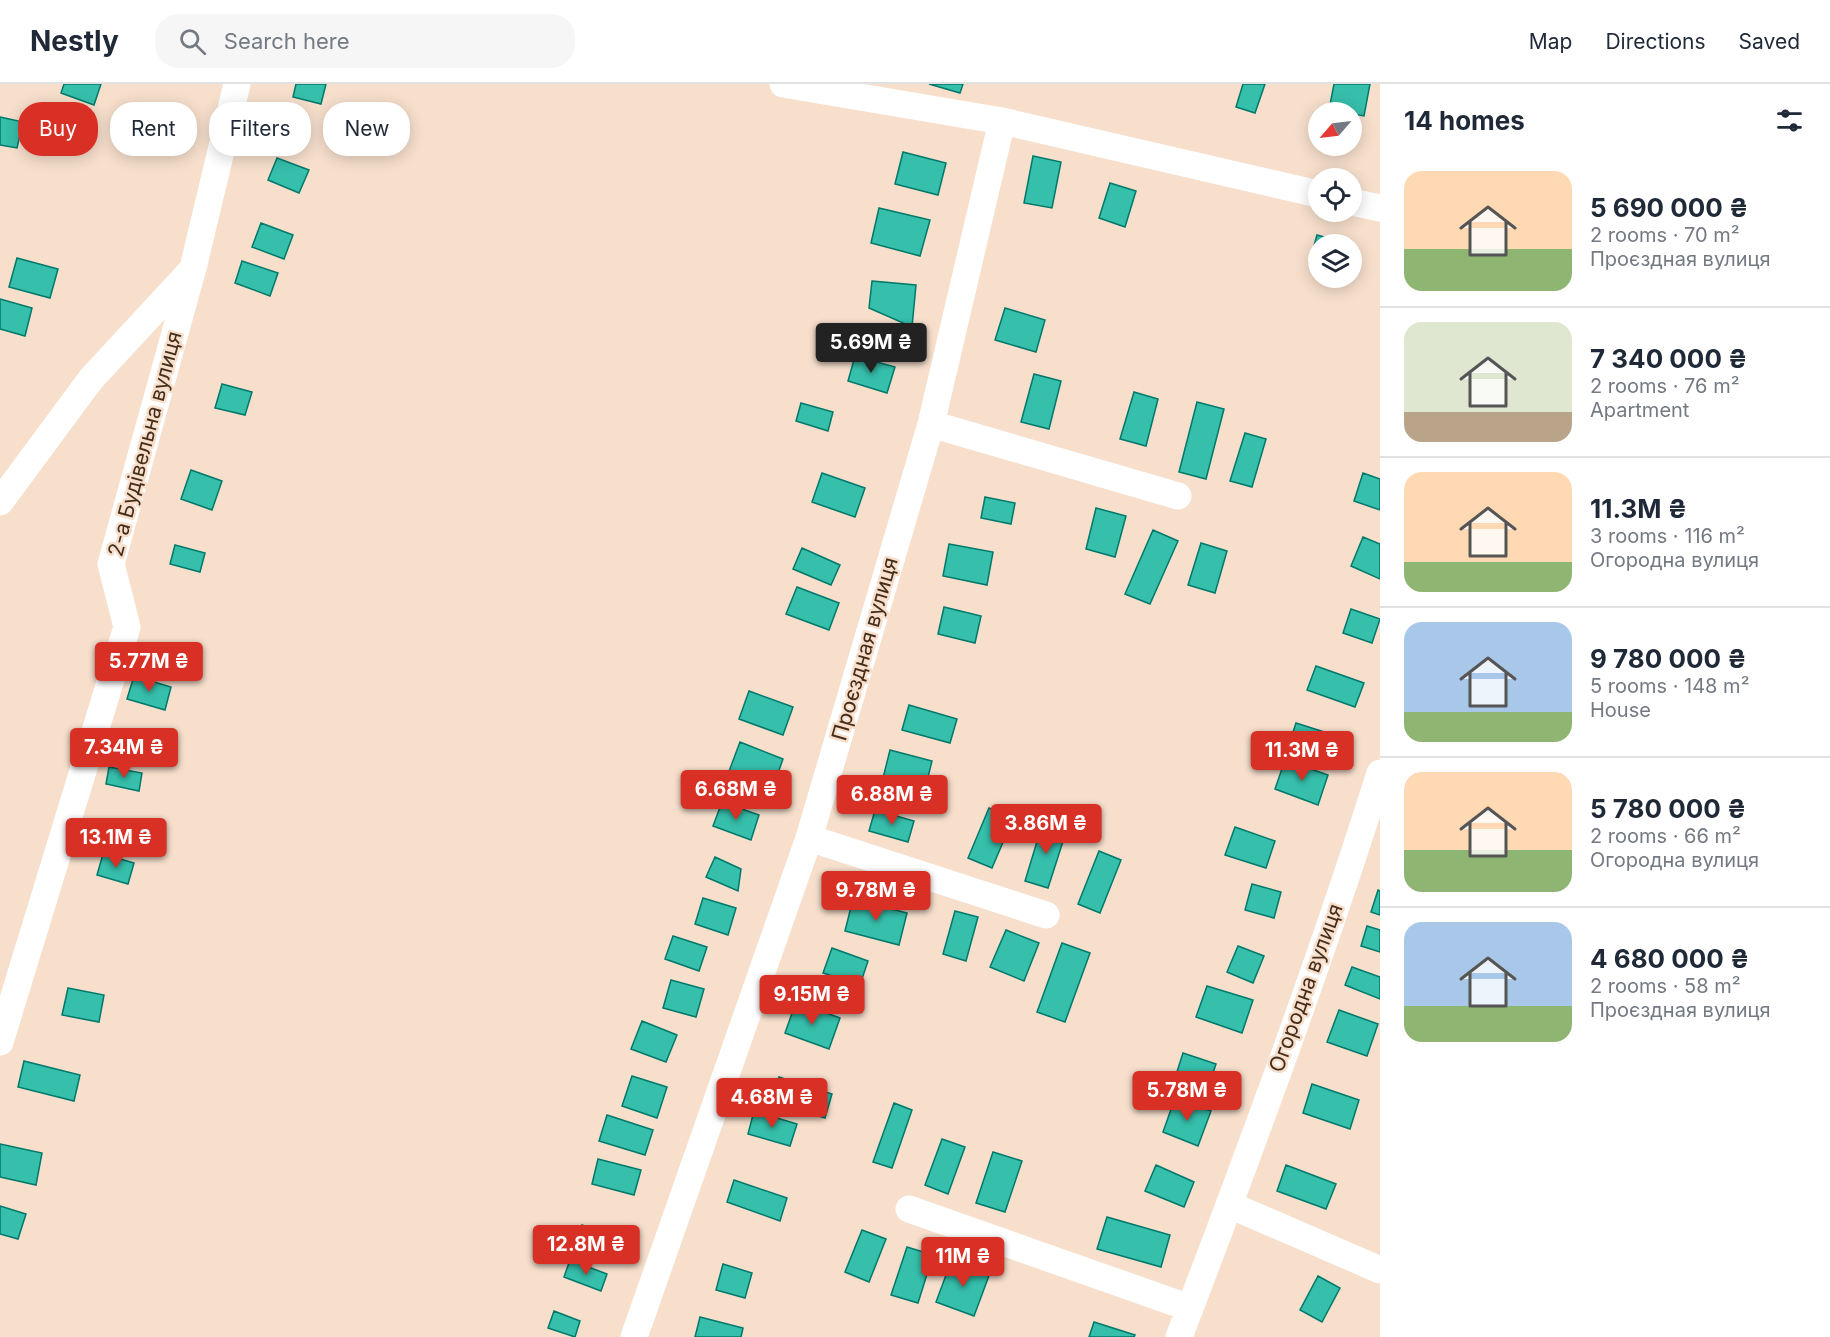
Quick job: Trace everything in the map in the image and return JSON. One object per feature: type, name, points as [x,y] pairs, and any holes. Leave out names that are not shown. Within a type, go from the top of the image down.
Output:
[{"type":"street","name":"2-а Будівельна вулиця","points":[[0,1042],[127,627],[111,564],[194,268],[237,84]]},
{"type":"street","points":[[783,84],[820,88],[1002,121],[1308,192]]},
{"type":"street","name":"Проєздная вулиця","points":[[634,1337],[809,838],[931,424],[1002,121]]},
{"type":"street","points":[[1362,204],[1380,208]]},
{"type":"street","points":[[0,502],[91,380],[194,268]]},
{"type":"street","points":[[931,424],[1178,496]]},
{"type":"street","name":"Огородна вулиця","points":[[1179,1337],[1230,1205],[1358,842],[1380,773]]},
{"type":"street","points":[[809,838],[1046,915]]},
{"type":"street","points":[[1230,1205],[1380,1270]]},
{"type":"street","points":[[909,1209],[1190,1308]]},
{"type":"building","points":[[64,84],[101,84],[95,102],[86,102],[61,93]]},
{"type":"building","points":[[296,84],[326,84],[321,104],[293,97]]},
{"type":"building","points":[[929,84],[963,84],[960,93]]},
{"type":"building","points":[[1243,84],[1265,84],[1255,113],[1236,107]]},
{"type":"building","points":[[1334,84],[1370,84],[1364,116],[1362,116],[1362,102],[1331,102]]},
{"type":"building","points":[[0,117],[18,121],[17,148],[0,145]]},
{"type":"building","points":[[903,152],[946,163],[938,195],[895,184]]},
{"type":"building","points":[[1033,156],[1061,162],[1052,208],[1024,203]]},
{"type":"building","points":[[277,158],[309,170],[299,193],[268,180]]},
{"type":"building","points":[[1110,183],[1136,191],[1125,227],[1099,218]]},
{"type":"building","points":[[879,208],[930,220],[920,256],[871,243]]},
{"type":"building","points":[[261,223],[293,235],[284,259],[252,247]]},
{"type":"building","points":[[17,258],[58,269],[50,298],[9,287]]},
{"type":"building","points":[[242,261],[278,273],[270,296],[235,283]]},
{"type":"building","points":[[872,281],[916,285],[912,327],[869,308]]},
{"type":"building","points":[[0,299],[32,308],[25,336],[0,329]]},
{"type":"building","points":[[1005,308],[1045,320],[1036,352],[995,340]]},
{"type":"building","points":[[855,356],[895,367],[887,393],[848,381]]},
{"type":"building","points":[[1034,374],[1061,381],[1049,429],[1021,422]]},
{"type":"building","points":[[222,384],[252,392],[245,415],[215,408]]},
{"type":"building","points":[[1134,392],[1158,399],[1146,446],[1120,439]]},
{"type":"building","points":[[1197,402],[1224,409],[1206,479],[1179,472]]},
{"type":"building","points":[[801,403],[833,412],[828,431],[796,421]]},
{"type":"building","points":[[1245,433],[1266,439],[1252,487],[1230,481]]},
{"type":"building","points":[[191,470],[222,481],[212,510],[181,499]]},
{"type":"building","points":[[822,473],[865,488],[855,517],[812,502]]},
{"type":"building","points":[[1363,473],[1380,479],[1380,510],[1354,501]]},
{"type":"building","points":[[985,497],[1015,503],[1011,524],[981,518]]},
{"type":"building","points":[[1096,508],[1126,516],[1115,557],[1086,549]]},
{"type":"building","points":[[1153,530],[1178,541],[1150,604],[1125,594]]},
{"type":"building","points":[[1363,537],[1380,544],[1380,579],[1351,566]]},
{"type":"building","points":[[1201,543],[1227,551],[1215,593],[1188,585]]},
{"type":"building","points":[[949,544],[993,552],[987,585],[943,576]]},
{"type":"building","points":[[175,545],[205,553],[200,572],[170,564]]},
{"type":"building","points":[[802,548],[840,565],[831,585],[793,569]]},
{"type":"building","points":[[797,587],[839,603],[829,630],[786,614]]},
{"type":"building","points":[[944,607],[981,616],[975,643],[938,634]]},
{"type":"building","points":[[1351,609],[1380,619],[1372,643],[1343,633]]},
{"type":"building","points":[[1316,666],[1364,683],[1355,707],[1307,690]]},
{"type":"building","points":[[134,676],[171,687],[165,710],[127,699]]},
{"type":"building","points":[[749,691],[793,707],[783,735],[739,719]]},
{"type":"building","points":[[909,705],[957,719],[950,743],[902,730]]},
{"type":"building","points":[[1296,723],[1340,737],[1332,765],[1287,751]]},
{"type":"building","points":[[740,742],[783,759],[772,790],[728,774]]},
{"type":"building","points":[[890,750],[932,761],[925,789],[883,778]]},
{"type":"building","points":[[1285,760],[1328,775],[1318,805],[1275,789]]},
{"type":"building","points":[[109,767],[142,773],[139,791],[106,784]]},
{"type":"building","points":[[722,802],[759,815],[751,840],[713,826]]},
{"type":"building","points":[[989,808],[1013,819],[992,868],[968,858]]},
{"type":"building","points":[[875,810],[914,821],[908,842],[869,831]]},
{"type":"building","points":[[1043,822],[1067,829],[1048,888],[1025,881]]},
{"type":"building","points":[[1235,827],[1275,841],[1266,868],[1225,855]]},
{"type":"building","points":[[1099,851],[1121,860],[1100,913],[1078,904]]},
{"type":"building","points":[[103,854],[134,863],[128,884],[97,875]]},
{"type":"building","points":[[715,857],[741,869],[738,891],[706,877]]},
{"type":"building","points":[[1252,884],[1281,892],[1274,918],[1245,910]]},
{"type":"building","points":[[1378,890],[1380,891],[1380,915],[1371,912]]},
{"type":"building","points":[[703,898],[736,908],[728,935],[695,924]]},
{"type":"building","points":[[853,899],[907,913],[899,945],[845,931]]},
{"type":"building","points":[[955,911],[978,917],[966,961],[943,954]]},
{"type":"building","points":[[1367,926],[1380,930],[1380,952],[1361,946]]},
{"type":"building","points":[[1006,930],[1039,943],[1024,981],[990,967]]},
{"type":"building","points":[[673,936],[707,947],[699,971],[665,959]]},
{"type":"building","points":[[1062,943],[1090,953],[1065,1022],[1037,1012]]},
{"type":"building","points":[[1238,946],[1264,956],[1253,983],[1227,972]]},
{"type":"building","points":[[832,948],[868,961],[860,985],[823,973]]},
{"type":"building","points":[[1352,967],[1380,977],[1380,999],[1345,985]]},
{"type":"building","points":[[671,980],[704,989],[696,1017],[663,1008]]},
{"type":"building","points":[[1207,986],[1253,1000],[1242,1033],[1196,1017]]},
{"type":"building","points":[[68,988],[104,995],[99,1022],[62,1015]]},
{"type":"building","points":[[796,1002],[840,1018],[829,1049],[785,1033]]},
{"type":"building","points":[[1339,1010],[1378,1024],[1367,1056],[1327,1042]]},
{"type":"building","points":[[642,1021],[677,1035],[666,1062],[631,1049]]},
{"type":"building","points":[[1183,1053],[1216,1064],[1207,1091],[1174,1081]]},
{"type":"building","points":[[24,1061],[80,1075],[74,1101],[18,1087]]},
{"type":"building","points":[[632,1076],[667,1087],[657,1118],[622,1106]]},
{"type":"building","points":[[779,1077],[832,1094],[825,1118],[771,1101]]},
{"type":"building","points":[[1312,1084],[1359,1100],[1350,1129],[1303,1113]]},
{"type":"building","points":[[1175,1098],[1211,1111],[1198,1146],[1163,1132]]},
{"type":"building","points":[[894,1103],[912,1110],[892,1168],[873,1162]]},
{"type":"building","points":[[754,1111],[797,1124],[790,1146],[748,1134]]},
{"type":"building","points":[[607,1115],[653,1130],[645,1155],[599,1141]]},
{"type":"building","points":[[942,1139],[965,1147],[948,1194],[925,1185]]},
{"type":"building","points":[[0,1144],[42,1153],[36,1185],[0,1177]]},
{"type":"building","points":[[993,1152],[1022,1161],[1005,1212],[976,1203]]},
{"type":"building","points":[[598,1159],[641,1170],[634,1195],[592,1184]]},
{"type":"building","points":[[1156,1165],[1194,1182],[1184,1207],[1145,1191]]},
{"type":"building","points":[[1286,1165],[1336,1184],[1326,1209],[1277,1191]]},
{"type":"building","points":[[734,1180],[787,1198],[780,1221],[727,1202]]},
{"type":"building","points":[[0,1206],[26,1214],[18,1239],[0,1234]]},
{"type":"building","points":[[1107,1217],[1170,1235],[1161,1267],[1097,1249]]},
{"type":"building","points":[[582,1225],[609,1235],[600,1260],[574,1250]]},
{"type":"building","points":[[862,1230],[886,1239],[869,1282],[845,1272]]},
{"type":"building","points":[[907,1247],[933,1255],[918,1303],[891,1295]]},
{"type":"building","points":[[952,1259],[990,1273],[974,1316],[936,1302]]},
{"type":"building","points":[[570,1260],[607,1274],[601,1291],[564,1277]]},
{"type":"building","points":[[723,1264],[752,1273],[745,1298],[716,1290]]},
{"type":"building","points":[[1318,1276],[1340,1288],[1322,1322],[1300,1310]]},
{"type":"building","points":[[554,1311],[580,1321],[575,1337],[548,1328]]},
{"type":"building","points":[[700,1317],[743,1328],[741,1337],[695,1337]]},
{"type":"building","points":[[1094,1322],[1135,1335],[1134,1337],[1089,1337]]}]
